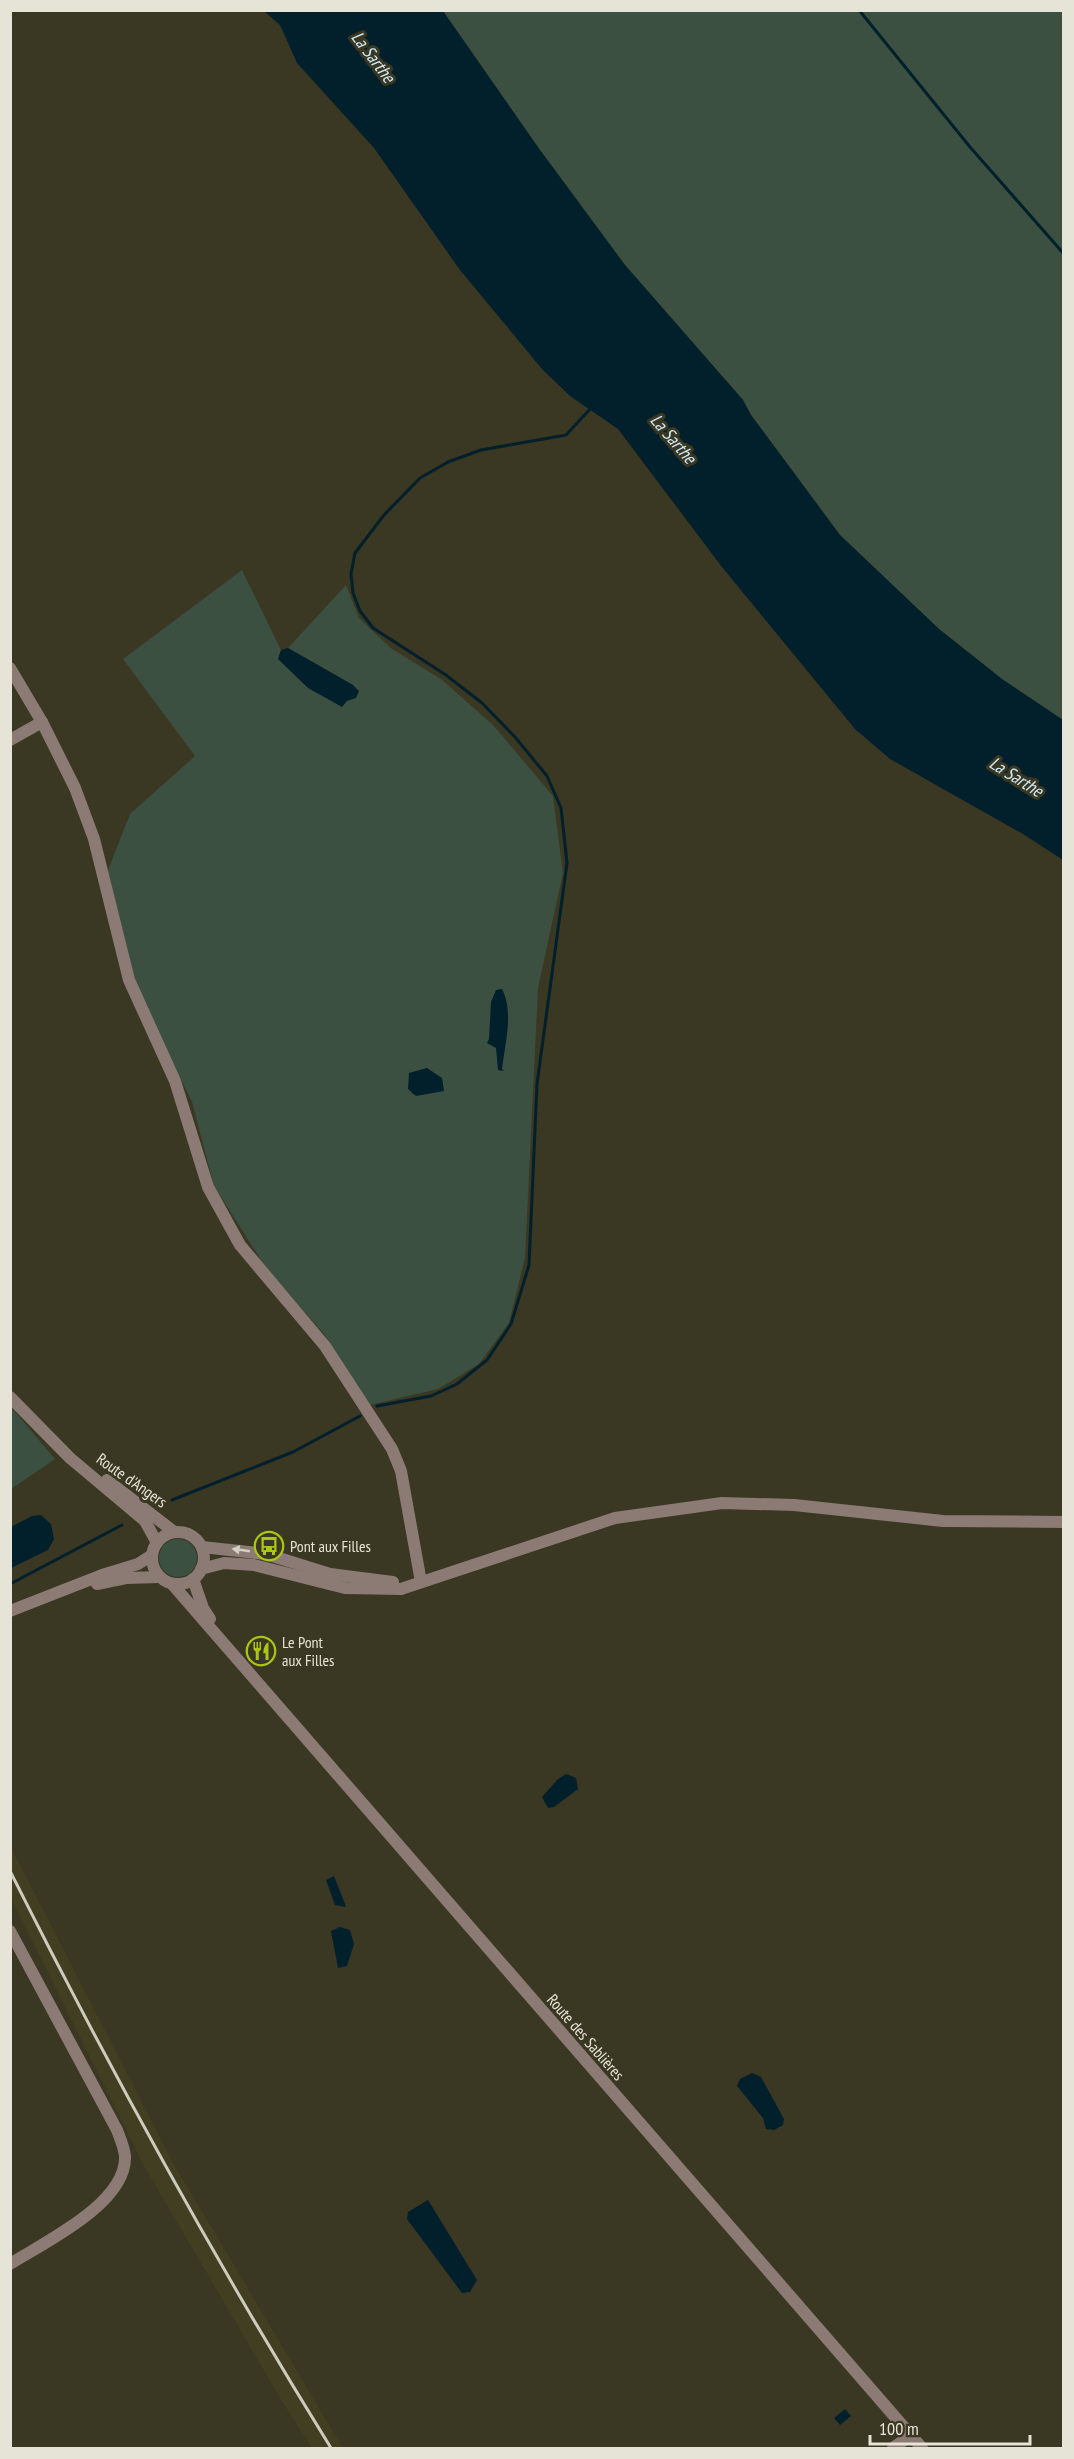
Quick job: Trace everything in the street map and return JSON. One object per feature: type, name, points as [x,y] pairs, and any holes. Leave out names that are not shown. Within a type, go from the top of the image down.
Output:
[{"type":"street","points":[[10,668],[41,720],[75,788],[94,839],[129,980],[175,1081],[208,1187],[240,1245],[325,1346],[392,1449],[400,1470],[421,1582]]},
{"type":"street","points":[[10,740],[41,720]]},
{"type":"street","name":"Route d'Angers","points":[[10,1397],[70,1458],[145,1521],[157,1542]]},
{"type":"street","name":"Route d'Angers","points":[[70,1458],[115,1485],[173,1531]]},
{"type":"street","points":[[197,1574],[204,1558],[202,1547],[190,1534],[173,1531],[157,1542],[152,1555],[154,1567],[160,1577],[173,1585],[185,1584],[197,1574],[218,1563],[254,1565],[345,1588],[367,1590],[401,1588],[615,1518],[690,1506],[722,1503],[794,1504],[935,1521],[1064,1522]]},
{"type":"street","points":[[202,1547],[266,1554],[330,1574],[380,1582],[421,1582]]},
{"type":"street","points":[[10,1611],[138,1564],[152,1555]]},
{"type":"street","name":"Route des Sablières","points":[[197,1574],[203,1608],[227,1645]]},
{"type":"street","points":[[66,1589],[126,1578],[160,1577]]},
{"type":"street","name":"Route des Sablières","points":[[173,1585],[922,2448]]},
{"type":"street","points":[[10,1931],[117,2130],[125,2157],[119,2181],[108,2197],[80,2220],[10,2264]]},
{"type":"street","points":[[892,2448],[910,2436]]},
{"type":"shaded area","points":[[11,1847],[172,2161],[343,2448],[312,2448],[283,2403],[144,2166],[11,1899]]},
{"type":"green space","points":[[443,11],[1063,11],[1063,720],[1002,679],[939,629],[840,535],[751,415],[743,400],[625,265],[540,150]]},
{"type":"green space","points":[[242,570],[281,650],[278,659],[342,707],[353,685],[288,648],[346,585],[359,618],[392,649],[441,679],[493,725],[553,796],[563,873],[538,988],[525,1258],[509,1323],[479,1364],[438,1389],[370,1405],[324,1334],[266,1268],[214,1186],[192,1102],[133,980],[108,870],[130,814],[195,756],[123,659]],"holes":[[[427,1068],[413,1095],[411,1092],[415,1072]]]},
{"type":"green space","points":[[11,1407],[55,1459],[10,1489]]},
{"type":"green space","points":[[178,1539],[191,1545],[197,1558],[191,1571],[178,1577],[165,1571],[159,1558],[165,1545]]},
{"type":"water","name":"La Sarthe","points":[[264,11],[443,11],[540,150],[625,265],[743,400],[751,415],[840,535],[939,629],[1002,679],[1063,720],[1063,860],[1023,834],[890,759],[855,729],[722,567],[618,429],[570,396],[542,369],[460,270],[374,148],[297,63],[280,25]]},
{"type":"water","points":[[288,648],[353,685],[359,691],[356,698],[347,701],[342,707],[308,688],[278,659],[281,650]]},
{"type":"water","points":[[502,989],[506,998],[508,1018],[502,1069],[504,1071],[498,1070],[496,1048],[487,1043],[491,1002],[496,990]]},
{"type":"water","points":[[427,1068],[442,1078],[444,1091],[416,1096],[408,1089],[409,1073]]},
{"type":"water","points":[[41,1515],[51,1524],[54,1539],[48,1550],[11,1568],[11,1527],[32,1516]]},
{"type":"water","points":[[566,1774],[576,1778],[578,1789],[554,1807],[548,1808],[542,1797],[558,1779]]},
{"type":"water","points":[[334,1876],[346,1907],[335,1905],[326,1880]]},
{"type":"water","points":[[340,1927],[350,1930],[354,1944],[347,1966],[338,1968],[331,1931]]},
{"type":"water","points":[[752,2073],[761,2077],[784,2119],[783,2125],[774,2130],[766,2129],[763,2118],[737,2086],[740,2079]]},
{"type":"water","points":[[428,2200],[477,2280],[470,2292],[462,2293],[407,2219],[408,2212]]},
{"type":"water","points":[[845,2409],[851,2416],[840,2425],[834,2418]]},
{"type":"waterway","points":[[859,10],[970,147],[1064,254]]},
{"type":"waterway","points":[[377,1406],[431,1396],[457,1384],[487,1360],[511,1324],[529,1265],[537,1084],[567,863],[561,808],[547,776],[515,737],[482,703],[446,675],[373,628],[360,611],[353,593],[351,574],[355,553],[384,515],[420,478],[448,462],[481,450],[566,435],[591,408]]},
{"type":"waterway","points":[[172,1500],[293,1452],[360,1416]]},
{"type":"waterway","points":[[10,1584],[122,1525]]},
{"type":"railway","points":[[10,1871],[164,2163],[246,2307],[331,2448]]},
{"type":"place","name":"Pont aux Filles","points":[[269,1546]]},
{"type":"place","name":"Le Pont aux Filles","points":[[261,1651]]}]
